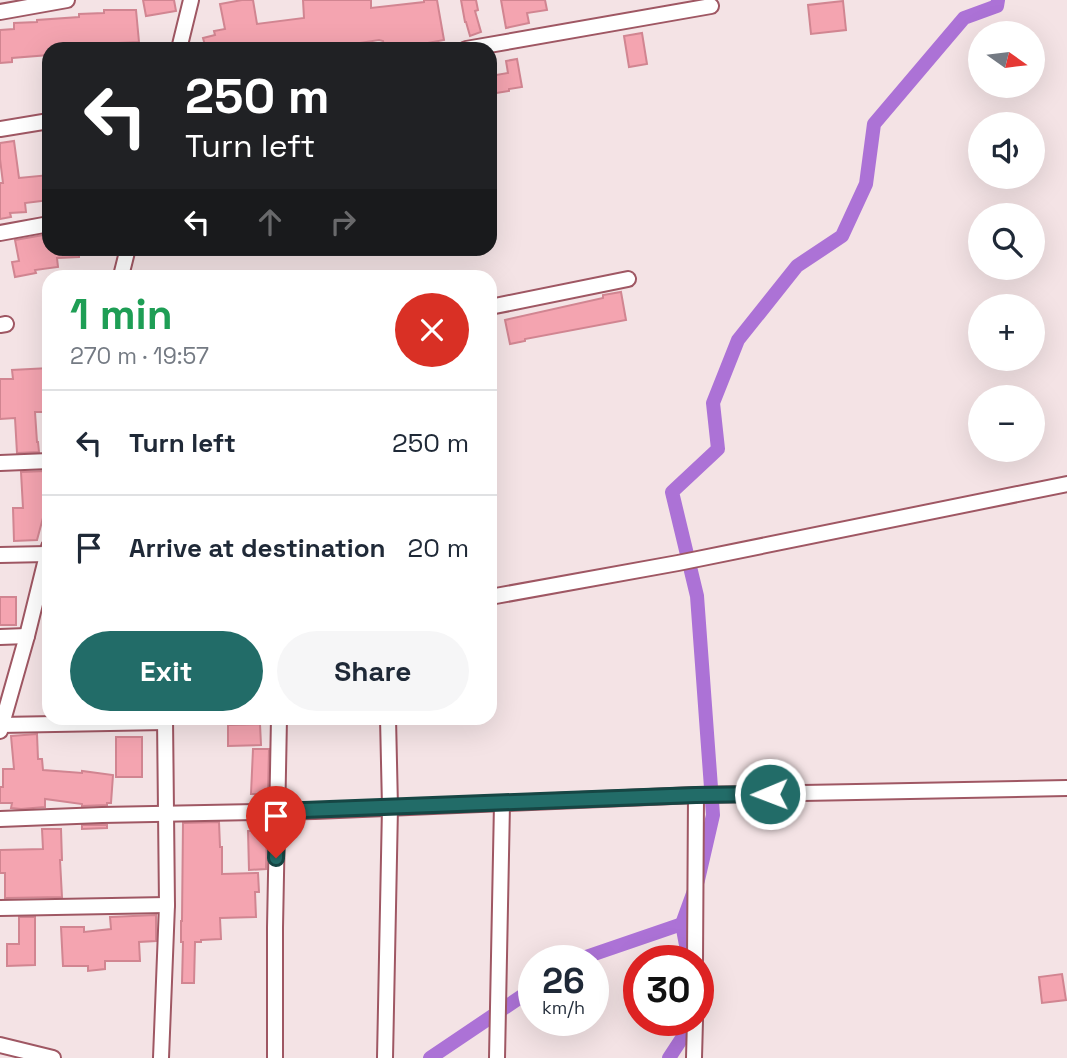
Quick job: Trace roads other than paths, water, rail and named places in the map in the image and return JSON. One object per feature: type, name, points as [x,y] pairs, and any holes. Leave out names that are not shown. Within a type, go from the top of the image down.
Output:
[{"type":"street","points":[[0,12],[67,0]]},
{"type":"street","points":[[181,42],[191,0]]},
{"type":"street","points":[[497,44],[711,6]]},
{"type":"street","points":[[0,130],[42,122]]},
{"type":"street","points":[[0,233],[42,225]]},
{"type":"street","points":[[497,306],[628,279]]},
{"type":"street","points":[[0,463],[42,461]]},
{"type":"street","points":[[497,596],[678,563],[1067,484]]},
{"type":"street","points":[[0,555],[42,551]]},
{"type":"street","points":[[42,575],[1,727],[48,725]]},
{"type":"street","points":[[0,637],[27,636]]},
{"type":"street","points":[[161,1058],[167,905],[165,725]]},
{"type":"street","points":[[275,1058],[279,725]]},
{"type":"street","points":[[385,1058],[390,807],[388,725]]},
{"type":"street","points":[[0,819],[502,804],[696,795],[1067,788]]},
{"type":"street","points":[[695,945],[696,795]]},
{"type":"street","points":[[497,1058],[502,804]]},
{"type":"street","points":[[0,908],[167,905]]},
{"type":"street","points":[[694,1058],[695,1036]]},
{"type":"street","points":[[0,1045],[52,1058]]},
{"type":"waterway","points":[[686,945],[682,924],[698,880],[713,815],[697,596],[672,492],[718,449],[713,403],[738,340],[797,266],[842,236],[866,184],[874,124],[964,18],[997,6],[998,0]]},
{"type":"waterway","points":[[609,949],[682,924]]},
{"type":"waterway","points":[[430,1058],[518,999]]},
{"type":"waterway","points":[[669,1058],[683,1036]]}]
